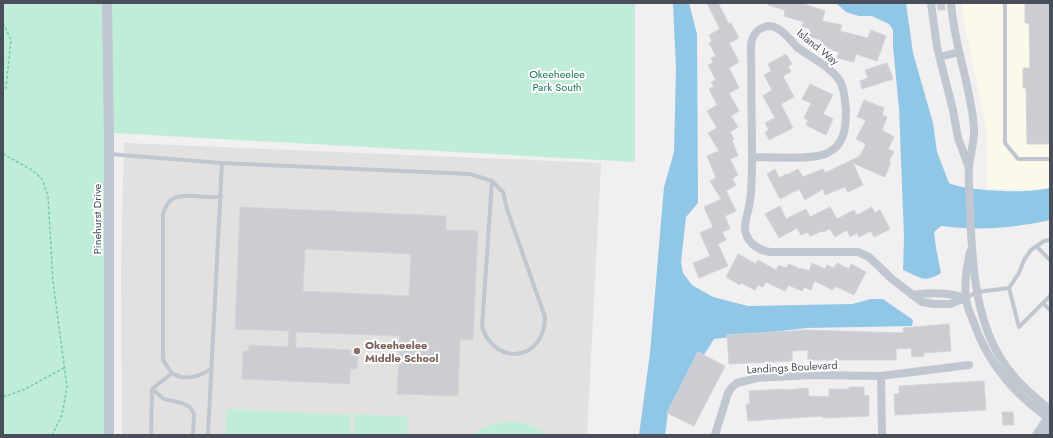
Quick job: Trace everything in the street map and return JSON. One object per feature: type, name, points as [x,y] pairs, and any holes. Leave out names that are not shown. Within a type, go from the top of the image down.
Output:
[{"type":"street","name":"Pinehurst Drive","points":[[107,3],[109,154],[109,435]]},
{"type":"street","points":[[931,3],[940,57],[958,138],[969,168]]},
{"type":"street","points":[[951,3],[958,52],[972,106],[974,134],[969,168],[971,243],[977,292],[983,319],[1000,358],[1011,374],[1025,388],[1049,417]]},
{"type":"street","name":"Island Way","points":[[752,158],[820,156],[836,147],[845,130],[845,95],[840,82],[835,75],[801,50],[781,30],[775,27],[762,27],[756,31],[752,37],[751,44],[752,187],[745,224],[745,231],[750,242],[757,248],[770,252],[858,252],[869,257],[892,279],[912,295],[924,293],[952,293],[966,298]]},
{"type":"street","points":[[940,57],[958,52]]},
{"type":"street","points":[[971,243],[966,276],[966,298],[978,336],[992,362],[1016,391],[1049,417]]},
{"type":"street","name":"Landings Boulevard","points":[[715,435],[728,393],[737,383],[744,381],[757,378],[811,375],[881,376],[969,365]]},
{"type":"street","points":[[881,376],[882,435]]},
{"type":"street","points":[[1036,435],[1049,417]]},
{"type":"street","points":[[1044,435],[1049,417]]},
{"type":"lane","points":[[1005,3],[1005,143],[1018,159],[1050,159]]},
{"type":"lane","points":[[109,154],[222,163],[470,174],[492,181],[503,192],[507,209],[545,317],[545,327],[537,344],[519,354],[509,354],[491,345],[485,336],[482,327],[492,181]]},
{"type":"lane","points":[[208,435],[222,163]]},
{"type":"lane","points":[[212,368],[203,374],[192,377],[182,377],[172,373],[164,360],[162,214],[168,202],[179,195],[221,198]]},
{"type":"lane","points":[[966,298],[977,292],[1009,288],[1031,250],[1044,241],[1050,240]]},
{"type":"lane","points":[[1036,246],[1050,260]]},
{"type":"lane","points":[[1009,288],[1020,326],[1050,296]]},
{"type":"lane","points":[[1043,303],[1050,310]]},
{"type":"lane","points":[[152,389],[172,373]]},
{"type":"lane","points":[[152,389],[152,435]]},
{"type":"lane","points":[[152,389],[164,400],[182,403],[190,407],[194,414],[193,435]]},
{"type":"path","points":[[3,22],[11,40],[6,88],[3,90]]},
{"type":"path","points":[[3,154],[32,170],[42,179],[48,196],[53,282],[67,387],[62,415],[52,435]]},
{"type":"path","points":[[3,397],[23,390],[64,368]]},
{"type":"shaded area","points":[[962,3],[1050,3],[1050,189],[987,189],[986,126],[962,13]]},
{"type":"shaded area","name":"Okeeheelee Middle School","points":[[124,143],[601,163],[587,435],[122,435],[121,267]]},
{"type":"green space","name":"Okeeheelee Park South","points":[[3,3],[635,3],[635,162],[113,133],[112,435],[3,435]]},
{"type":"green space","points":[[227,409],[351,415],[350,435],[225,435]]},
{"type":"green space","points":[[355,414],[408,417],[407,435],[354,435]]},
{"type":"green space","points":[[511,421],[529,424],[548,435],[519,435],[511,433],[498,435],[473,435],[486,427]]},
{"type":"water","points":[[673,3],[689,3],[697,34],[698,203],[686,217],[681,262],[683,273],[692,285],[713,297],[748,306],[852,304],[871,299],[883,299],[913,320],[912,326],[806,328],[714,339],[668,412],[665,435],[639,435],[650,353],[664,187],[674,152],[676,68]]},
{"type":"water","points":[[836,3],[906,3],[913,53],[933,123],[937,152],[949,183],[975,189],[997,191],[1028,191],[1050,188],[1050,220],[996,228],[955,228],[941,226],[934,232],[941,273],[926,279],[903,270],[904,237],[899,108],[893,47],[893,30],[889,24],[872,16],[859,16],[846,12]]},
{"type":"building","points":[[707,3],[718,3],[729,24],[731,23],[739,38],[729,43],[739,62],[729,68],[739,88],[729,93],[739,111],[731,116],[738,127],[730,132],[734,139],[732,140],[738,156],[730,159],[738,175],[732,179],[736,185],[726,191],[736,211],[725,216],[730,229],[722,232],[726,240],[718,244],[728,266],[699,278],[693,263],[710,256],[700,233],[713,227],[704,207],[721,199],[710,181],[716,178],[707,156],[719,151],[708,133],[717,128],[707,111],[717,105],[709,89],[714,87],[711,82],[716,80],[708,65],[713,63],[711,58],[716,56],[709,43],[712,41],[709,35],[720,29]]},
{"type":"building","points":[[768,3],[804,3],[825,11],[822,21],[842,25],[840,31],[868,38],[871,30],[886,36],[877,61],[856,54],[854,62],[837,58],[839,52],[819,47],[821,40],[808,36],[810,29],[802,26],[804,22],[784,16],[785,10],[768,5]]},
{"type":"building","points":[[937,3],[945,3],[945,10],[938,10]]},
{"type":"building","points":[[1025,3],[1050,3],[1050,144],[1027,144],[1026,88],[1023,88],[1023,68],[1030,68],[1029,23],[1025,23]]},
{"type":"building","points":[[786,54],[792,64],[788,66],[791,72],[783,76],[794,97],[781,104],[793,128],[769,140],[765,132],[769,130],[765,123],[775,118],[763,96],[772,90],[764,75],[771,71],[768,64]]},
{"type":"building","points":[[887,63],[893,79],[862,89],[860,81],[868,78],[865,70]]},
{"type":"building","points":[[810,84],[833,95],[823,114],[833,119],[826,135],[806,125],[808,120],[804,118],[811,103],[802,99]]},
{"type":"building","points":[[864,100],[884,108],[882,115],[887,117],[882,130],[894,137],[888,149],[894,152],[889,161],[891,162],[885,177],[853,163],[863,185],[848,192],[845,187],[825,195],[823,189],[805,200],[799,189],[780,199],[767,174],[775,169],[779,178],[798,169],[803,177],[823,169],[825,173],[860,156],[866,144],[856,139],[866,120],[857,117]]},
{"type":"building","points":[[780,206],[786,219],[806,209],[810,217],[830,207],[837,219],[854,210],[857,215],[872,207],[875,213],[880,210],[890,229],[874,237],[871,231],[859,237],[857,233],[850,237],[847,230],[835,237],[830,229],[810,236],[808,232],[801,235],[797,228],[779,238],[765,214]]},
{"type":"building","points":[[240,207],[446,216],[446,230],[478,231],[473,340],[460,339],[458,396],[397,394],[400,336],[296,332],[296,347],[351,350],[351,356],[358,356],[357,369],[350,369],[350,384],[242,379],[243,351],[248,351],[249,345],[288,347],[289,331],[235,329]],"holes":[[[305,249],[411,254],[409,296],[303,291]]]},
{"type":"building","points":[[738,254],[756,264],[758,260],[776,270],[779,265],[786,268],[789,264],[809,271],[812,263],[825,269],[827,265],[834,268],[837,263],[849,269],[851,264],[866,272],[854,295],[835,286],[833,290],[814,281],[811,290],[804,287],[802,291],[788,285],[785,291],[766,282],[763,287],[758,285],[755,290],[741,283],[740,285],[726,277]]},
{"type":"building","points":[[949,324],[951,351],[924,353],[924,356],[912,357],[911,348],[896,349],[896,360],[808,360],[808,350],[792,351],[792,361],[729,364],[727,335],[806,330],[904,333],[903,328]]},
{"type":"building","points":[[698,352],[725,366],[694,426],[667,413]]},
{"type":"building","points":[[984,381],[986,410],[895,415],[894,394],[899,394],[899,386]]},
{"type":"building","points":[[849,387],[864,387],[864,396],[869,395],[869,416],[823,418],[823,416],[748,421],[746,404],[750,404],[749,391],[808,388],[809,396],[829,397],[829,389],[849,389]]},
{"type":"building","points":[[1002,412],[1013,412],[1014,425],[1003,425]]},
{"type":"place","name":"Okeeheelee Middle School","points":[[357,351]]}]
